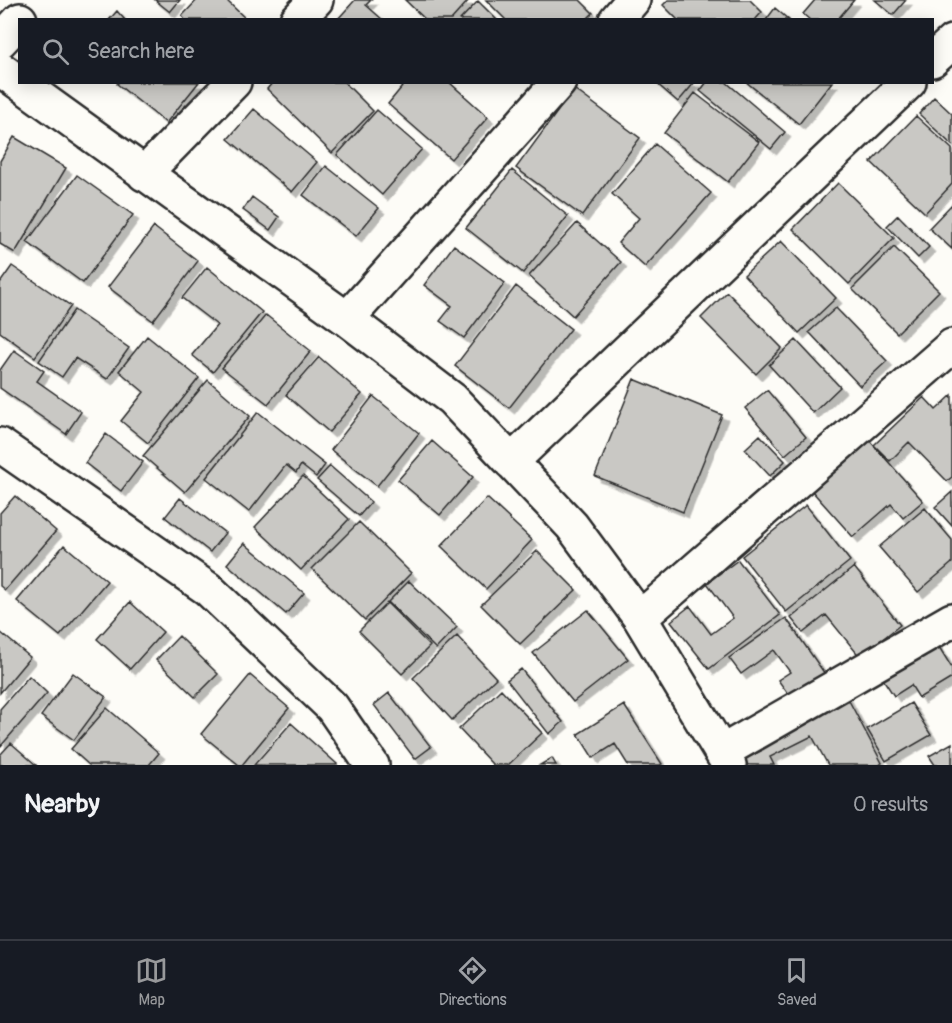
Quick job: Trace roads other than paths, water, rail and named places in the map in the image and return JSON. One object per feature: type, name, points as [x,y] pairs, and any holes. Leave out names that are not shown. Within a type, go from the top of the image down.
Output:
[{"type":"street","points":[[22,18],[39,0]]},
{"type":"street","points":[[299,18],[316,0]]},
{"type":"street","points":[[618,18],[633,0]]},
{"type":"street","points":[[0,41],[18,22]]},
{"type":"street","points":[[934,59],[952,42]]},
{"type":"street","points":[[0,69],[18,82]]},
{"type":"street","points":[[21,84],[347,319],[452,399],[572,526],[640,618],[726,759],[952,620]]},
{"type":"street","points":[[144,174],[232,84]]},
{"type":"street","points":[[347,319],[557,84]]},
{"type":"street","points":[[511,462],[907,84]]},
{"type":"street","points":[[640,618],[952,346]]},
{"type":"street","points":[[0,445],[208,589],[332,707],[372,765]]}]
